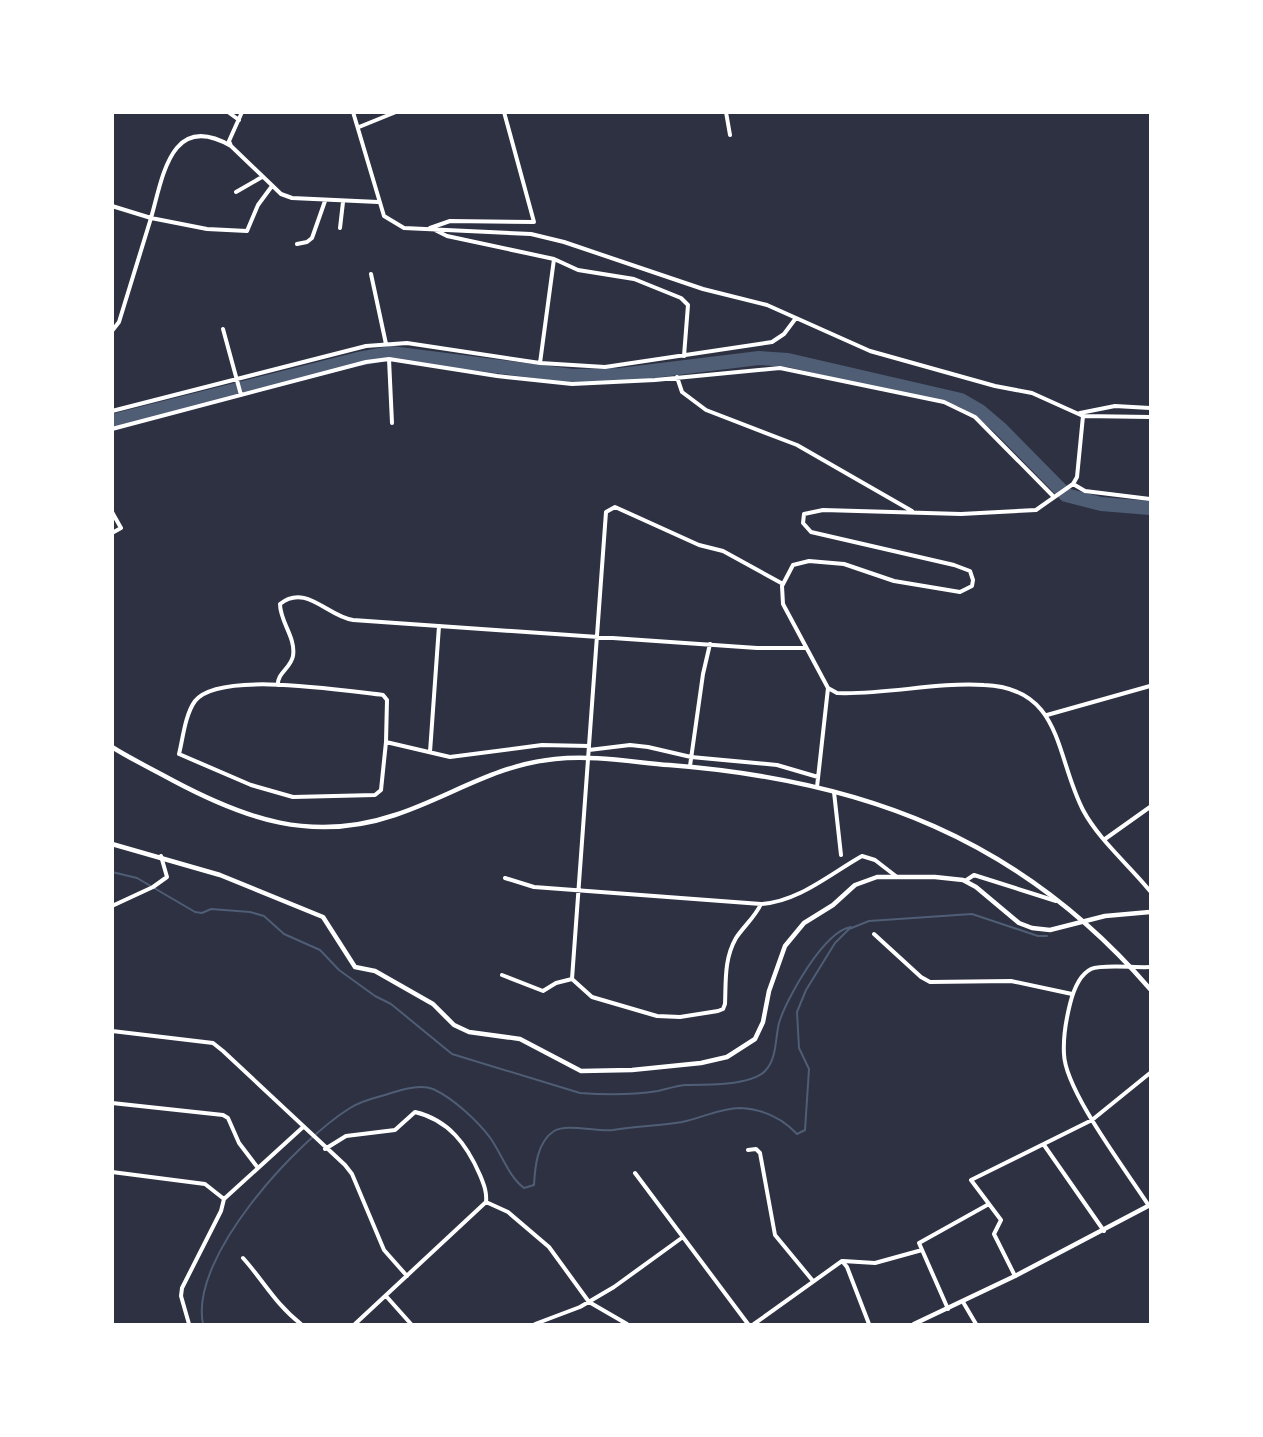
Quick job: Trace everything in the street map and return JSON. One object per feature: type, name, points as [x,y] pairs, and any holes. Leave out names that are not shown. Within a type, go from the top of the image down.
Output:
[{"type":"main road","points":[[112,747],[202,796],[253,818],[293,826],[333,829],[396,815],[488,774],[555,759],[589,758],[690,766],[817,787],[874,802],[960,838],[1030,879],[1085,921],[1119,953],[1150,989]]},
{"type":"main road","points":[[112,844],[162,856],[220,875],[323,917],[355,967],[375,971],[432,1004],[454,1025],[469,1032],[520,1039],[581,1071],[632,1070],[701,1063],[727,1057],[744,1048],[755,1040],[763,1022],[769,991],[785,946],[804,923],[833,905],[855,885],[877,877],[949,878],[965,881],[976,887],[1019,923],[1032,928],[1050,930],[1122,914],[1150,912]]},
{"type":"main road","points":[[914,1324],[1015,1276],[1150,1206]]},
{"type":"street","points":[[228,112],[239,120]]},
{"type":"street","points":[[231,146],[229,141],[242,112]]},
{"type":"street","points":[[353,112],[384,216],[404,228],[531,234],[564,242],[703,289],[767,305],[870,351],[995,386],[1032,393],[1082,414],[1150,417]]},
{"type":"street","points":[[359,127],[396,112]]},
{"type":"street","points":[[426,229],[450,221],[534,222],[504,112]]},
{"type":"street","points":[[726,112],[730,135]]},
{"type":"street","points":[[112,331],[119,322],[168,160],[174,149],[183,141],[208,136],[231,146],[272,186],[292,198],[378,202]]},
{"type":"street","points":[[236,192],[262,177]]},
{"type":"street","points":[[112,206],[151,218],[207,229],[247,231],[258,205],[272,186]]},
{"type":"street","points":[[297,243],[307,242],[312,238],[325,201]]},
{"type":"street","points":[[340,228],[343,202]]},
{"type":"street","points":[[435,230],[447,236],[554,259],[578,270],[634,279],[681,298],[688,305],[684,356]]},
{"type":"street","points":[[540,363],[554,259]]},
{"type":"street","points":[[371,274],[386,344]]},
{"type":"street","points":[[112,411],[326,355],[386,344],[406,343],[540,363],[605,368],[772,342],[784,334],[796,318]]},
{"type":"street","points":[[224,329],[241,395]]},
{"type":"street","points":[[389,359],[392,423]]},
{"type":"street","points":[[112,429],[366,362],[389,359],[497,376],[572,384],[780,369],[944,402],[975,417],[1053,496]]},
{"type":"street","points":[[677,377],[682,392],[706,410],[797,445],[913,511]]},
{"type":"street","points":[[1082,414],[1115,406],[1150,408]]},
{"type":"street","points":[[1082,414],[1081,457],[1077,477],[1073,484],[1036,510],[961,514],[822,510],[804,514],[803,523],[812,532],[954,565],[970,571],[972,586],[960,592],[894,581],[844,564],[809,561],[794,566],[783,584],[783,604],[828,688],[837,693],[856,694],[984,685],[1024,694],[1047,715],[1083,810],[1150,891]]},
{"type":"street","points":[[1073,484],[1085,491],[1150,499]]},
{"type":"street","points":[[572,979],[606,512],[615,507],[699,545],[723,551],[783,584]]},
{"type":"street","points":[[112,512],[121,528],[112,533]]},
{"type":"street","points":[[278,685],[279,677],[290,664],[293,651],[280,609],[283,601],[304,597],[320,603],[341,619],[710,644],[805,648]]},
{"type":"street","points":[[430,752],[439,627]]},
{"type":"street","points":[[690,766],[703,674],[710,644]]},
{"type":"street","points":[[244,684],[278,685],[383,695],[387,700],[381,790],[375,795],[293,797],[251,785],[179,754],[195,701],[206,693],[244,684]]},
{"type":"street","points":[[1047,715],[1150,686]]},
{"type":"street","points":[[817,787],[828,688]]},
{"type":"street","points":[[386,742],[450,756],[542,745],[589,748],[630,746],[691,757],[753,761],[802,771],[818,777]]},
{"type":"street","points":[[834,792],[841,855]]},
{"type":"street","points":[[1105,839],[1150,807]]},
{"type":"street","points":[[112,906],[153,887],[167,877],[162,856]]},
{"type":"street","points":[[506,878],[534,887],[761,904],[776,903],[794,897],[862,856],[875,860],[897,877]]},
{"type":"street","points":[[965,881],[974,875],[1062,904]]},
{"type":"street","points":[[572,979],[592,997],[627,1005],[657,1016],[680,1017],[718,1011],[723,1009],[724,1004],[728,955],[737,937],[754,917],[761,904]]},
{"type":"street","points":[[874,934],[921,977],[930,982],[1011,981],[1072,994]]},
{"type":"street","points":[[1150,967],[1092,968],[1084,974],[1072,994],[1066,1023],[1064,1056],[1074,1086],[1092,1120],[1150,1206]]},
{"type":"street","points":[[502,975],[543,991],[556,983],[572,979]]},
{"type":"street","points":[[112,1031],[213,1043],[352,1174],[384,1250],[406,1276]]},
{"type":"street","points":[[1015,1276],[994,1234],[1001,1221],[971,1180],[1092,1120],[1150,1073]]},
{"type":"street","points":[[112,1103],[223,1115],[228,1118],[239,1143],[258,1168]]},
{"type":"street","points":[[325,1149],[346,1136],[395,1130],[416,1112],[454,1132],[471,1154],[487,1193],[486,1202],[355,1324]]},
{"type":"street","points":[[189,1324],[181,1296],[182,1288],[221,1211],[224,1200],[302,1128]]},
{"type":"street","points":[[1044,1145],[1104,1231]]},
{"type":"street","points":[[748,1150],[756,1149],[760,1153],[775,1235],[813,1281]]},
{"type":"street","points":[[112,1172],[204,1184],[224,1200]]},
{"type":"street","points":[[635,1173],[748,1324]]},
{"type":"street","points":[[486,1202],[508,1212],[549,1247],[589,1302],[627,1324]]},
{"type":"street","points":[[948,1309],[919,1243],[989,1204]]},
{"type":"street","points":[[535,1324],[589,1302],[683,1237]]},
{"type":"street","points":[[754,1324],[842,1261],[875,1263],[922,1250]]},
{"type":"street","points":[[243,1258],[259,1274],[279,1305],[301,1324]]},
{"type":"street","points":[[842,1261],[847,1267],[869,1324]]},
{"type":"street","points":[[385,1296],[411,1324]]},
{"type":"street","points":[[963,1302],[976,1324]]},
{"type":"waterway","points":[[112,421],[358,359],[391,353],[573,376],[620,375],[759,358],[788,360],[961,400],[980,411],[1000,428],[1066,495],[1101,504],[1150,508]]},
{"type":"waterway","points":[[112,872],[137,878],[195,912],[202,913],[211,909],[250,912],[264,916],[284,934],[320,950],[339,970],[375,996],[391,1004],[452,1054],[580,1093],[638,1093],[685,1085],[739,1082],[758,1076],[772,1061],[779,1023],[798,983],[829,940],[840,931],[851,927]]},
{"type":"waterway","points":[[203,1324],[203,1297],[213,1267],[229,1235],[251,1203],[303,1146],[328,1124],[359,1103],[410,1088],[422,1087],[441,1093],[480,1125],[514,1178],[524,1188],[534,1185],[540,1148],[548,1136],[560,1129],[606,1130],[665,1124],[740,1108],[771,1115],[785,1123],[797,1134],[805,1130],[809,1069],[799,1048],[797,1012],[806,990],[835,943],[849,929],[869,921],[972,914],[1038,936],[1047,936]]}]
